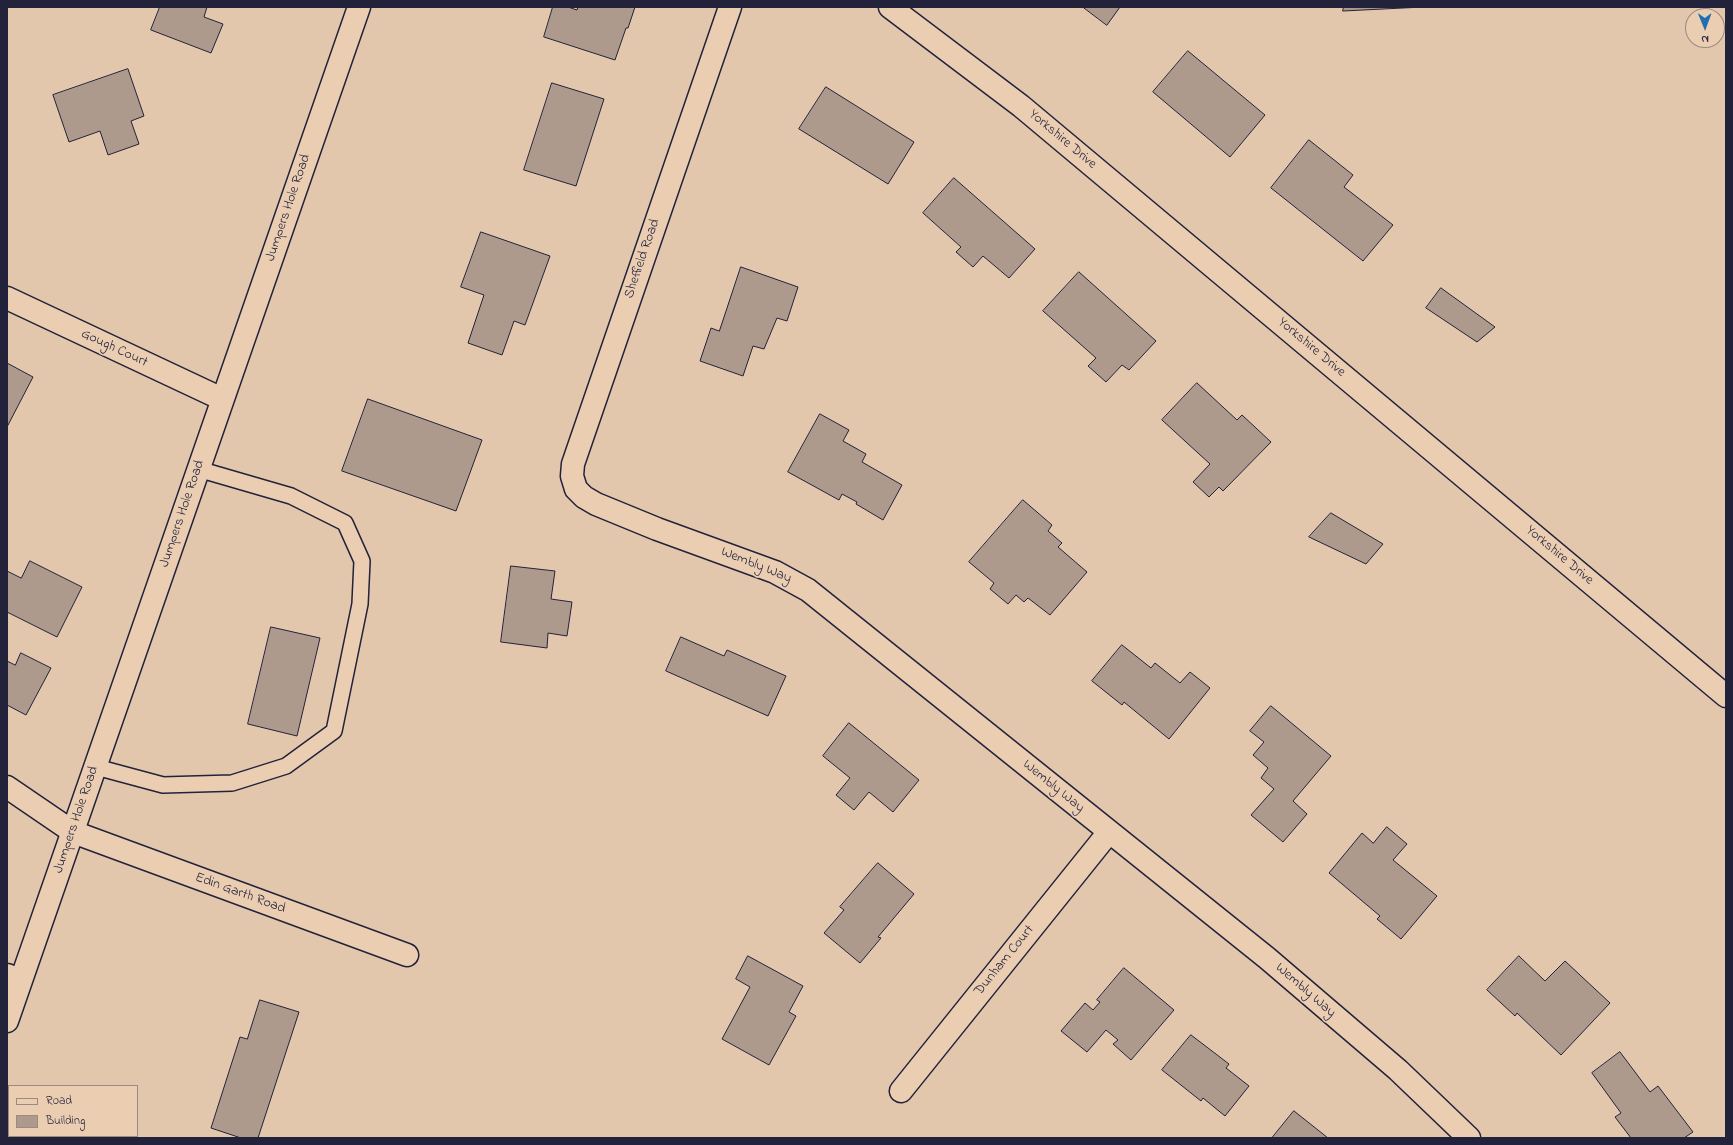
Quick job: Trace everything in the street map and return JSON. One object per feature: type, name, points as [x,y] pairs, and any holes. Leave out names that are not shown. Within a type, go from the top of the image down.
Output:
[{"type":"street","name":"Jumpers Hole Road","points":[[7,1021],[14,978],[73,832],[359,7]]},
{"type":"street","name":"Sheffield Road","points":[[596,504],[584,497],[576,489],[572,476],[573,464],[730,7]]},
{"type":"street","name":"Yorkshire Drive","points":[[890,7],[1021,106],[1726,696]]},
{"type":"street","name":"Gough Court","points":[[7,298],[222,399]]},
{"type":"street","name":"Wembly Way","points":[[596,504],[776,572],[808,590],[1273,963],[1398,1070],[1469,1138]]},
{"type":"street","name":"Edin Garth Road","points":[[7,787],[73,832],[407,955]]},
{"type":"street","name":"Dunham Court","points":[[901,1091],[1109,832]]},
{"type":"lane","points":[[96,767],[163,786],[232,783],[286,766],[334,730],[360,604],[362,561],[345,523],[291,496],[198,469]]},
{"type":"building","points":[[160,7],[207,7],[204,17],[223,24],[211,53],[151,30]]},
{"type":"building","points":[[553,7],[568,7],[577,10],[578,7],[635,7],[615,60],[544,37]]},
{"type":"building","points":[[1083,7],[1120,7],[1107,25]]},
{"type":"building","points":[[1344,7],[1423,7],[1343,11]]},
{"type":"building","points":[[1188,51],[1265,115],[1230,157],[1153,92]]},
{"type":"building","points":[[128,69],[144,116],[131,121],[139,144],[108,155],[100,131],[69,142],[53,95]]},
{"type":"building","points":[[552,83],[604,99],[576,186],[524,170]]},
{"type":"building","points":[[826,87],[914,142],[888,184],[799,129]]},
{"type":"building","points":[[1309,140],[1353,175],[1344,187],[1393,225],[1363,261],[1271,188]]},
{"type":"building","points":[[954,178],[1035,249],[1009,278],[983,256],[973,267],[956,252],[961,247],[923,213]]},
{"type":"building","points":[[481,232],[550,256],[525,325],[514,321],[502,355],[468,343],[484,295],[461,287]]},
{"type":"building","points":[[741,267],[798,287],[787,321],[777,318],[764,349],[753,346],[743,376],[700,361],[711,328],[719,331]]},
{"type":"building","points":[[1079,272],[1156,341],[1129,370],[1122,365],[1106,382],[1088,366],[1096,358],[1043,311]]},
{"type":"building","points":[[1441,288],[1495,327],[1477,342],[1426,308]]},
{"type":"building","points":[[7,363],[33,377],[7,427]]},
{"type":"building","points":[[1197,383],[1237,420],[1242,415],[1271,442],[1223,491],[1219,487],[1209,497],[1193,482],[1210,464],[1162,420]]},
{"type":"building","points":[[368,399],[482,440],[456,511],[342,471]]},
{"type":"building","points":[[820,414],[849,430],[843,441],[866,454],[862,462],[902,485],[883,520],[856,504],[857,502],[842,494],[839,500],[788,472]]},
{"type":"building","points":[[1023,500],[1052,525],[1048,531],[1062,543],[1058,547],[1087,572],[1050,615],[1028,598],[1024,602],[1016,595],[1008,604],[990,589],[994,583],[969,562]]},
{"type":"building","points":[[1331,513],[1383,544],[1366,564],[1309,537]]},
{"type":"building","points":[[30,561],[82,587],[57,637],[7,612],[7,571],[21,578]]},
{"type":"building","points":[[511,566],[555,571],[551,599],[572,602],[567,636],[548,633],[547,648],[501,642]]},
{"type":"building","points":[[271,627],[320,638],[297,736],[248,724]]},
{"type":"building","points":[[681,637],[724,656],[727,650],[786,676],[768,716],[666,671]]},
{"type":"building","points":[[1122,645],[1151,668],[1155,663],[1180,683],[1190,672],[1210,688],[1169,739],[1124,702],[1122,705],[1092,681]]},
{"type":"building","points":[[21,653],[51,668],[26,715],[7,705],[7,661],[15,665]]},
{"type":"building","points":[[1271,706],[1331,756],[1293,801],[1307,814],[1283,842],[1251,815],[1274,789],[1261,778],[1268,768],[1253,755],[1264,742],[1250,731]]},
{"type":"building","points":[[849,723],[919,780],[893,812],[869,792],[854,810],[836,795],[850,778],[823,756]]},
{"type":"building","points":[[1387,827],[1407,844],[1393,860],[1437,896],[1401,939],[1377,919],[1380,916],[1329,873],[1362,833],[1373,843]]},
{"type":"building","points":[[878,863],[914,894],[878,937],[881,938],[860,963],[824,933],[844,910],[840,907]]},
{"type":"building","points":[[748,956],[803,986],[789,1012],[796,1016],[769,1065],[722,1039],[750,987],[736,979]]},
{"type":"building","points":[[1519,956],[1545,981],[1565,961],[1610,1003],[1561,1055],[1517,1013],[1515,1016],[1487,990]]},
{"type":"building","points":[[1124,968],[1174,1010],[1131,1060],[1113,1044],[1118,1040],[1106,1030],[1087,1052],[1061,1031],[1085,1003],[1093,1010],[1100,1002],[1097,1000]]},
{"type":"building","points":[[260,1000],[299,1012],[258,1138],[241,1138],[211,1128],[240,1037],[247,1039]]},
{"type":"building","points":[[1191,1035],[1229,1064],[1226,1068],[1249,1086],[1225,1116],[1203,1098],[1201,1101],[1162,1070]]},
{"type":"building","points":[[1620,1052],[1650,1092],[1658,1086],[1693,1132],[1684,1138],[1631,1138],[1615,1117],[1621,1113],[1592,1073]]},
{"type":"building","points":[[1294,1111],[1328,1138],[1272,1138]]}]
